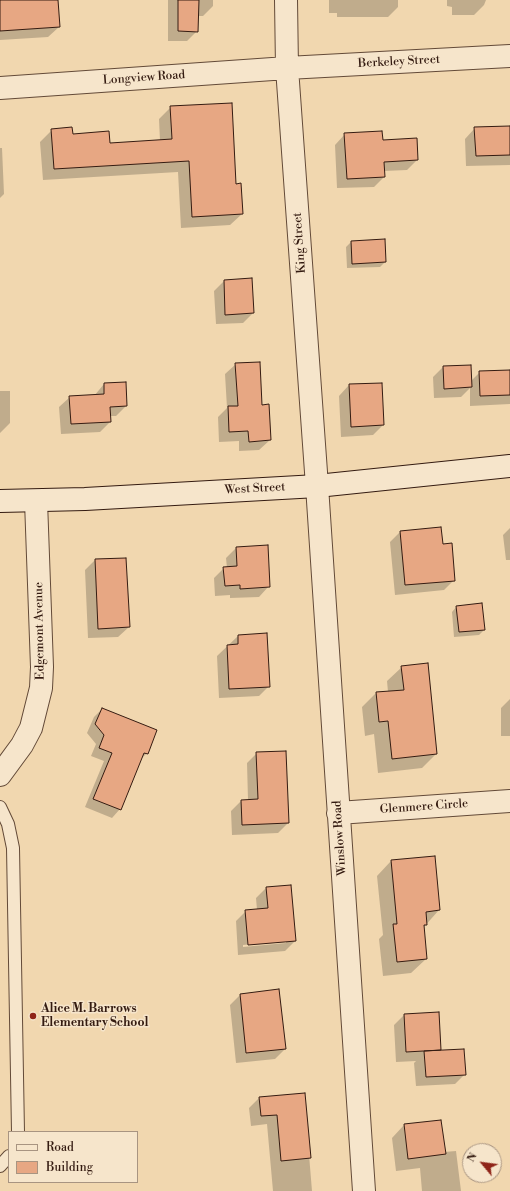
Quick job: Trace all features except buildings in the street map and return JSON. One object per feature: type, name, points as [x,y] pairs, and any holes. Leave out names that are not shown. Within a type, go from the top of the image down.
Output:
[{"type":"street","name":"King Street","points":[[286,0],[287,68],[317,486]]},
{"type":"street","name":"Berkeley Street","points":[[287,68],[510,56]]},
{"type":"street","name":"Longview Road","points":[[0,88],[287,68]]},
{"type":"street","name":"West Street","points":[[0,501],[317,486],[510,466]]},
{"type":"street","name":"Winslow Road","points":[[317,486],[364,1191]]},
{"type":"street","name":"Edgemont Avenue","points":[[0,775],[22,745],[31,728],[41,688],[42,667],[36,500]]},
{"type":"street","name":"Glenmere Circle","points":[[338,813],[510,801]]},
{"type":"lane","points":[[0,807],[8,824],[13,848],[18,1131]]},
{"type":"lane","points":[[0,1166],[8,1157]]},
{"type":"place","name":"Alice M. Barrows Elementary School","points":[[33,1016]]}]
